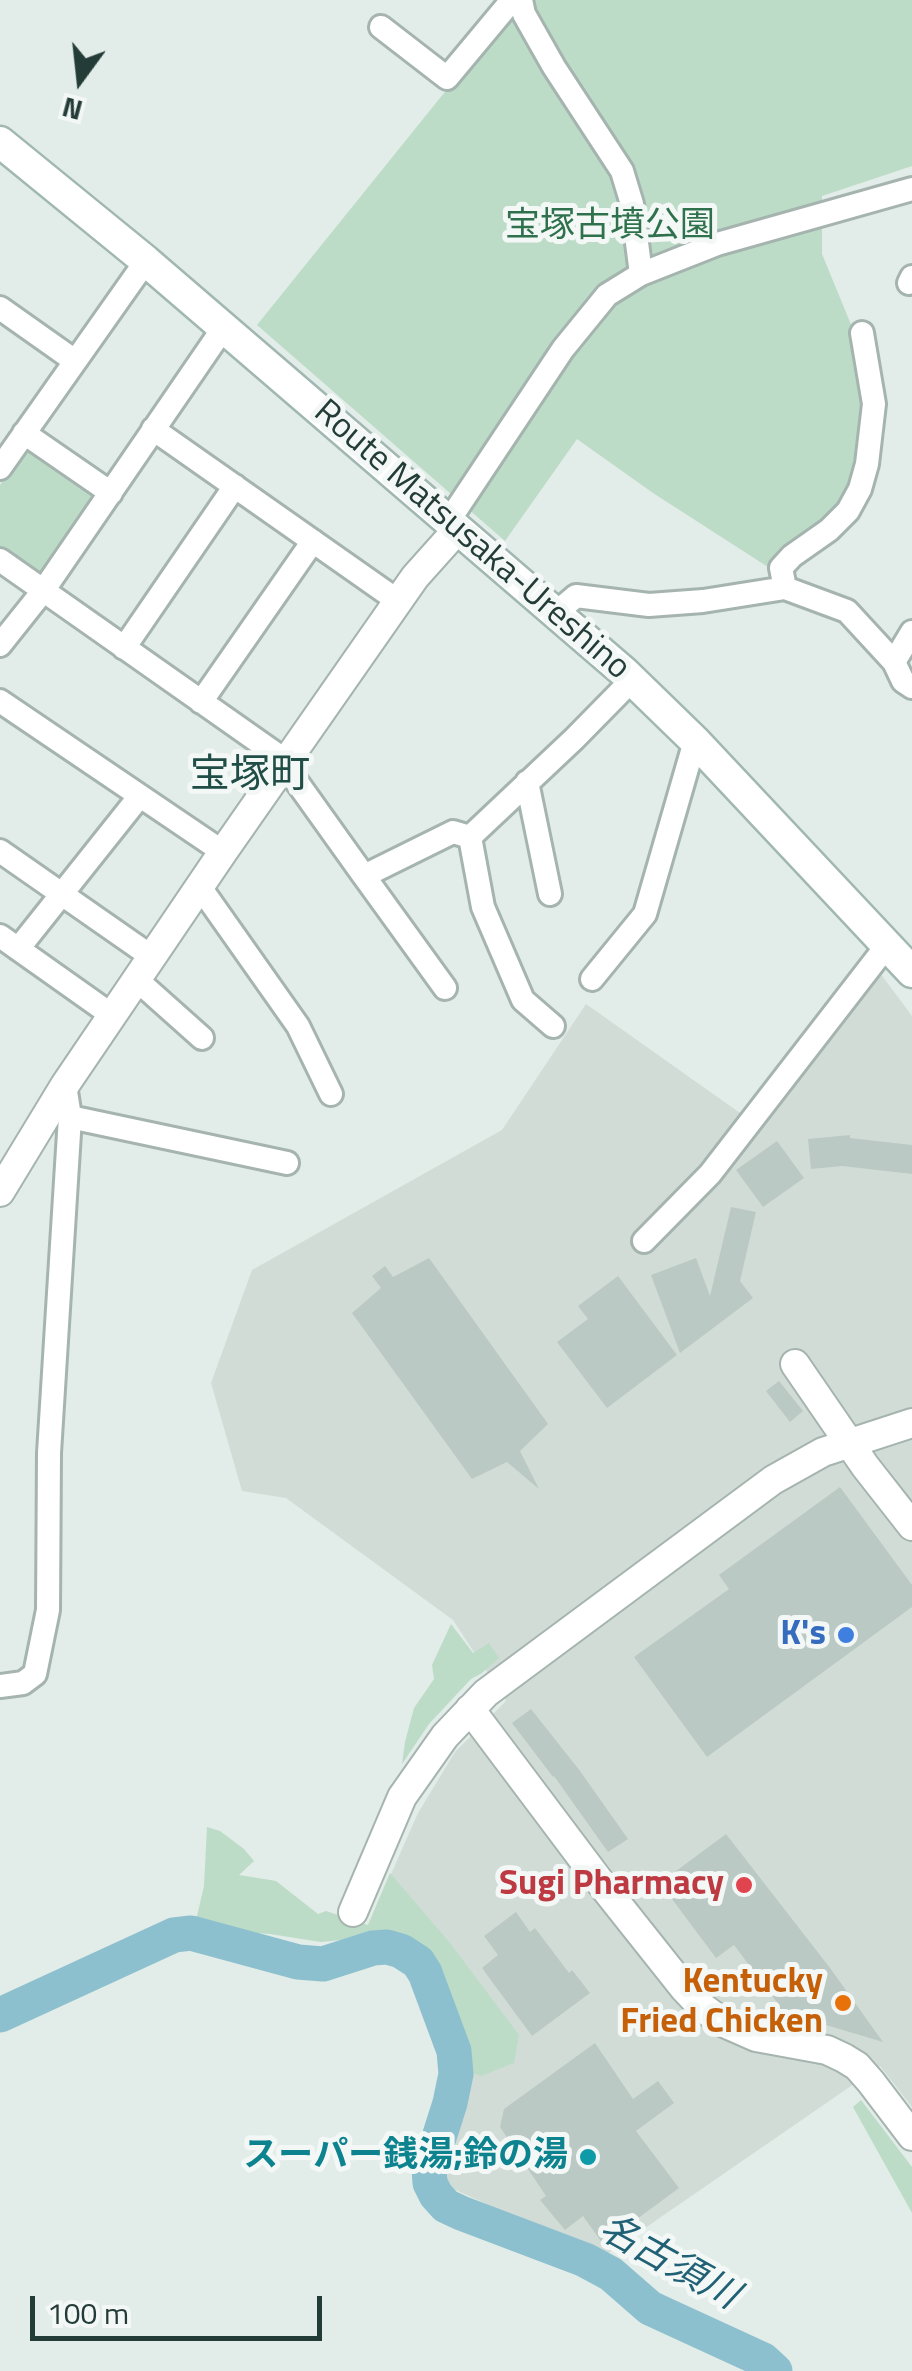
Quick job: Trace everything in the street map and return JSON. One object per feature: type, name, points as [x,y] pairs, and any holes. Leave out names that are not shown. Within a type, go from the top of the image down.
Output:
[{"type":"main road","name":"Route Matsusaka-Ureshino","points":[[0,142],[146,261],[632,680],[695,741],[912,972]]},
{"type":"street","points":[[380,27],[447,78],[512,0]]},
{"type":"street","points":[[521,0],[524,14],[554,67],[622,170],[632,204],[641,274]]},
{"type":"street","points":[[0,1192],[65,1085],[222,852],[452,526],[563,350],[607,295],[641,274],[717,244],[911,191]]},
{"type":"street","points":[[0,468],[13,438],[146,261]]},
{"type":"street","points":[[0,308],[75,360]]},
{"type":"street","points":[[0,646],[224,328]]},
{"type":"street","points":[[785,588],[781,568],[829,530],[848,511],[860,489],[874,404],[862,333]]},
{"type":"street","points":[[154,428],[398,601]]},
{"type":"street","points":[[13,438],[111,493]]},
{"type":"street","points":[[124,648],[235,486]]},
{"type":"street","points":[[201,702],[313,540]]},
{"type":"street","points":[[0,560],[285,763],[445,988]]},
{"type":"street","points":[[556,613],[576,596],[649,605],[785,588],[847,611],[912,687]]},
{"type":"street","points":[[894,662],[912,632]]},
{"type":"street","points":[[470,837],[632,680]]},
{"type":"street","points":[[0,701],[222,852]]},
{"type":"street","points":[[592,979],[645,914],[695,741]]},
{"type":"street","points":[[527,782],[550,894]]},
{"type":"street","points":[[112,1016],[9,943],[62,896],[139,797]]},
{"type":"street","points":[[364,876],[453,832],[470,837]]},
{"type":"street","points":[[470,837],[483,908],[523,1000],[553,1026]]},
{"type":"street","points":[[0,851],[62,896],[145,969],[202,1038]]},
{"type":"street","points":[[200,887],[298,1026],[330,1094]]},
{"type":"street","points":[[644,1241],[710,1174],[888,944]]},
{"type":"street","points":[[0,1686],[23,1683],[35,1674],[48,1610],[49,1453],[70,1117],[65,1085]]},
{"type":"street","points":[[70,1117],[287,1163]]},
{"type":"street","points":[[795,1364],[912,1526]]},
{"type":"street","points":[[353,1912],[402,1797],[445,1736],[486,1693],[773,1480],[823,1452],[912,1422]]},
{"type":"street","points":[[470,1709],[603,1886],[702,2007],[722,2022],[756,2037],[827,2050],[844,2058],[871,2082],[912,2136]]},
{"type":"shaded area","points":[[880,973],[912,1016],[912,2107],[880,2066],[603,2257],[449,2187],[440,2174],[467,2070],[438,1968],[411,1941],[365,1933],[418,1813],[455,1752],[506,1701],[453,1620],[286,1498],[242,1491],[211,1383],[252,1270],[502,1130],[586,1004],[757,1125]]},
{"type":"green space","name":"宝塚古墳公園","points":[[519,0],[912,0],[912,166],[822,196],[822,254],[852,327],[863,400],[856,478],[836,512],[788,546],[768,567],[577,439],[505,541],[257,325]]},
{"type":"green space","points":[[24,450],[35,450],[95,492],[94,505],[46,573],[36,572],[0,548],[0,485]]},
{"type":"green space","points":[[451,1624],[473,1653],[489,1643],[499,1658],[471,1679],[429,1724],[402,1764],[414,1708],[434,1679],[432,1665]]},
{"type":"green space","points":[[207,1827],[220,1831],[254,1861],[239,1875],[276,1881],[318,1914],[326,1911],[368,1925],[390,1873],[450,1943],[519,2035],[514,2063],[481,2076],[465,2070],[440,1974],[413,1942],[391,1935],[321,1942],[194,1929],[204,1886]]},
{"type":"green space","points":[[861,2100],[912,2167],[912,2213],[853,2107]]},
{"type":"building","points":[[850,1135],[912,1145],[912,1174],[842,1166],[811,1169],[808,1139]]},
{"type":"building","points":[[777,1141],[804,1178],[763,1207],[736,1170]]},
{"type":"building","points":[[731,1207],[756,1212],[740,1281],[753,1298],[680,1353],[651,1275],[696,1258],[710,1296]]},
{"type":"building","points":[[429,1258],[548,1424],[520,1451],[539,1489],[507,1462],[472,1479],[352,1313],[381,1288],[372,1276],[385,1266],[393,1277]]},
{"type":"building","points":[[618,1276],[677,1355],[607,1408],[557,1342],[588,1319],[578,1306]]},
{"type":"building","points":[[779,1381],[803,1411],[790,1422],[766,1391]]},
{"type":"building","points":[[840,1487],[912,1585],[912,1607],[707,1757],[634,1657],[729,1589],[719,1575]]},
{"type":"building","points":[[531,1709],[628,1839],[608,1852],[512,1723]]},
{"type":"building","points":[[726,1834],[883,2042],[772,2009],[779,2005],[734,1945],[716,1958],[660,1883]]},
{"type":"building","points":[[516,1912],[530,1932],[535,1928],[569,1973],[572,1970],[590,1993],[532,2036],[482,1968],[498,1955],[484,1936]]},
{"type":"building","name":"スーパー銭湯;鈴の湯","points":[[595,2043],[633,2099],[658,2081],[674,2103],[636,2131],[679,2188],[603,2244],[583,2216],[565,2230],[540,2200],[546,2196],[500,2127],[504,2109]]},
{"type":"waterway","name":"名古須川","points":[[0,2015],[174,1935],[191,1933],[298,1962],[323,1964],[373,1948],[401,1951],[418,1962],[425,1973],[454,2051],[456,2074],[450,2103],[429,2169],[436,2195],[446,2206],[461,2213],[585,2260],[611,2274],[650,2308],[763,2360],[775,2371]]},
{"type":"place","name":"K's","points":[[846,1635]]},
{"type":"place","name":"Sugi Pharmacy","points":[[744,1885]]},
{"type":"place","name":"Kentucky Fried Chicken","points":[[843,2003]]},
{"type":"place","name":"スーパー銭湯;鈴の湯","points":[[588,2157]]},
{"type":"district","name":"宝塚町","points":[[250,777]]}]
